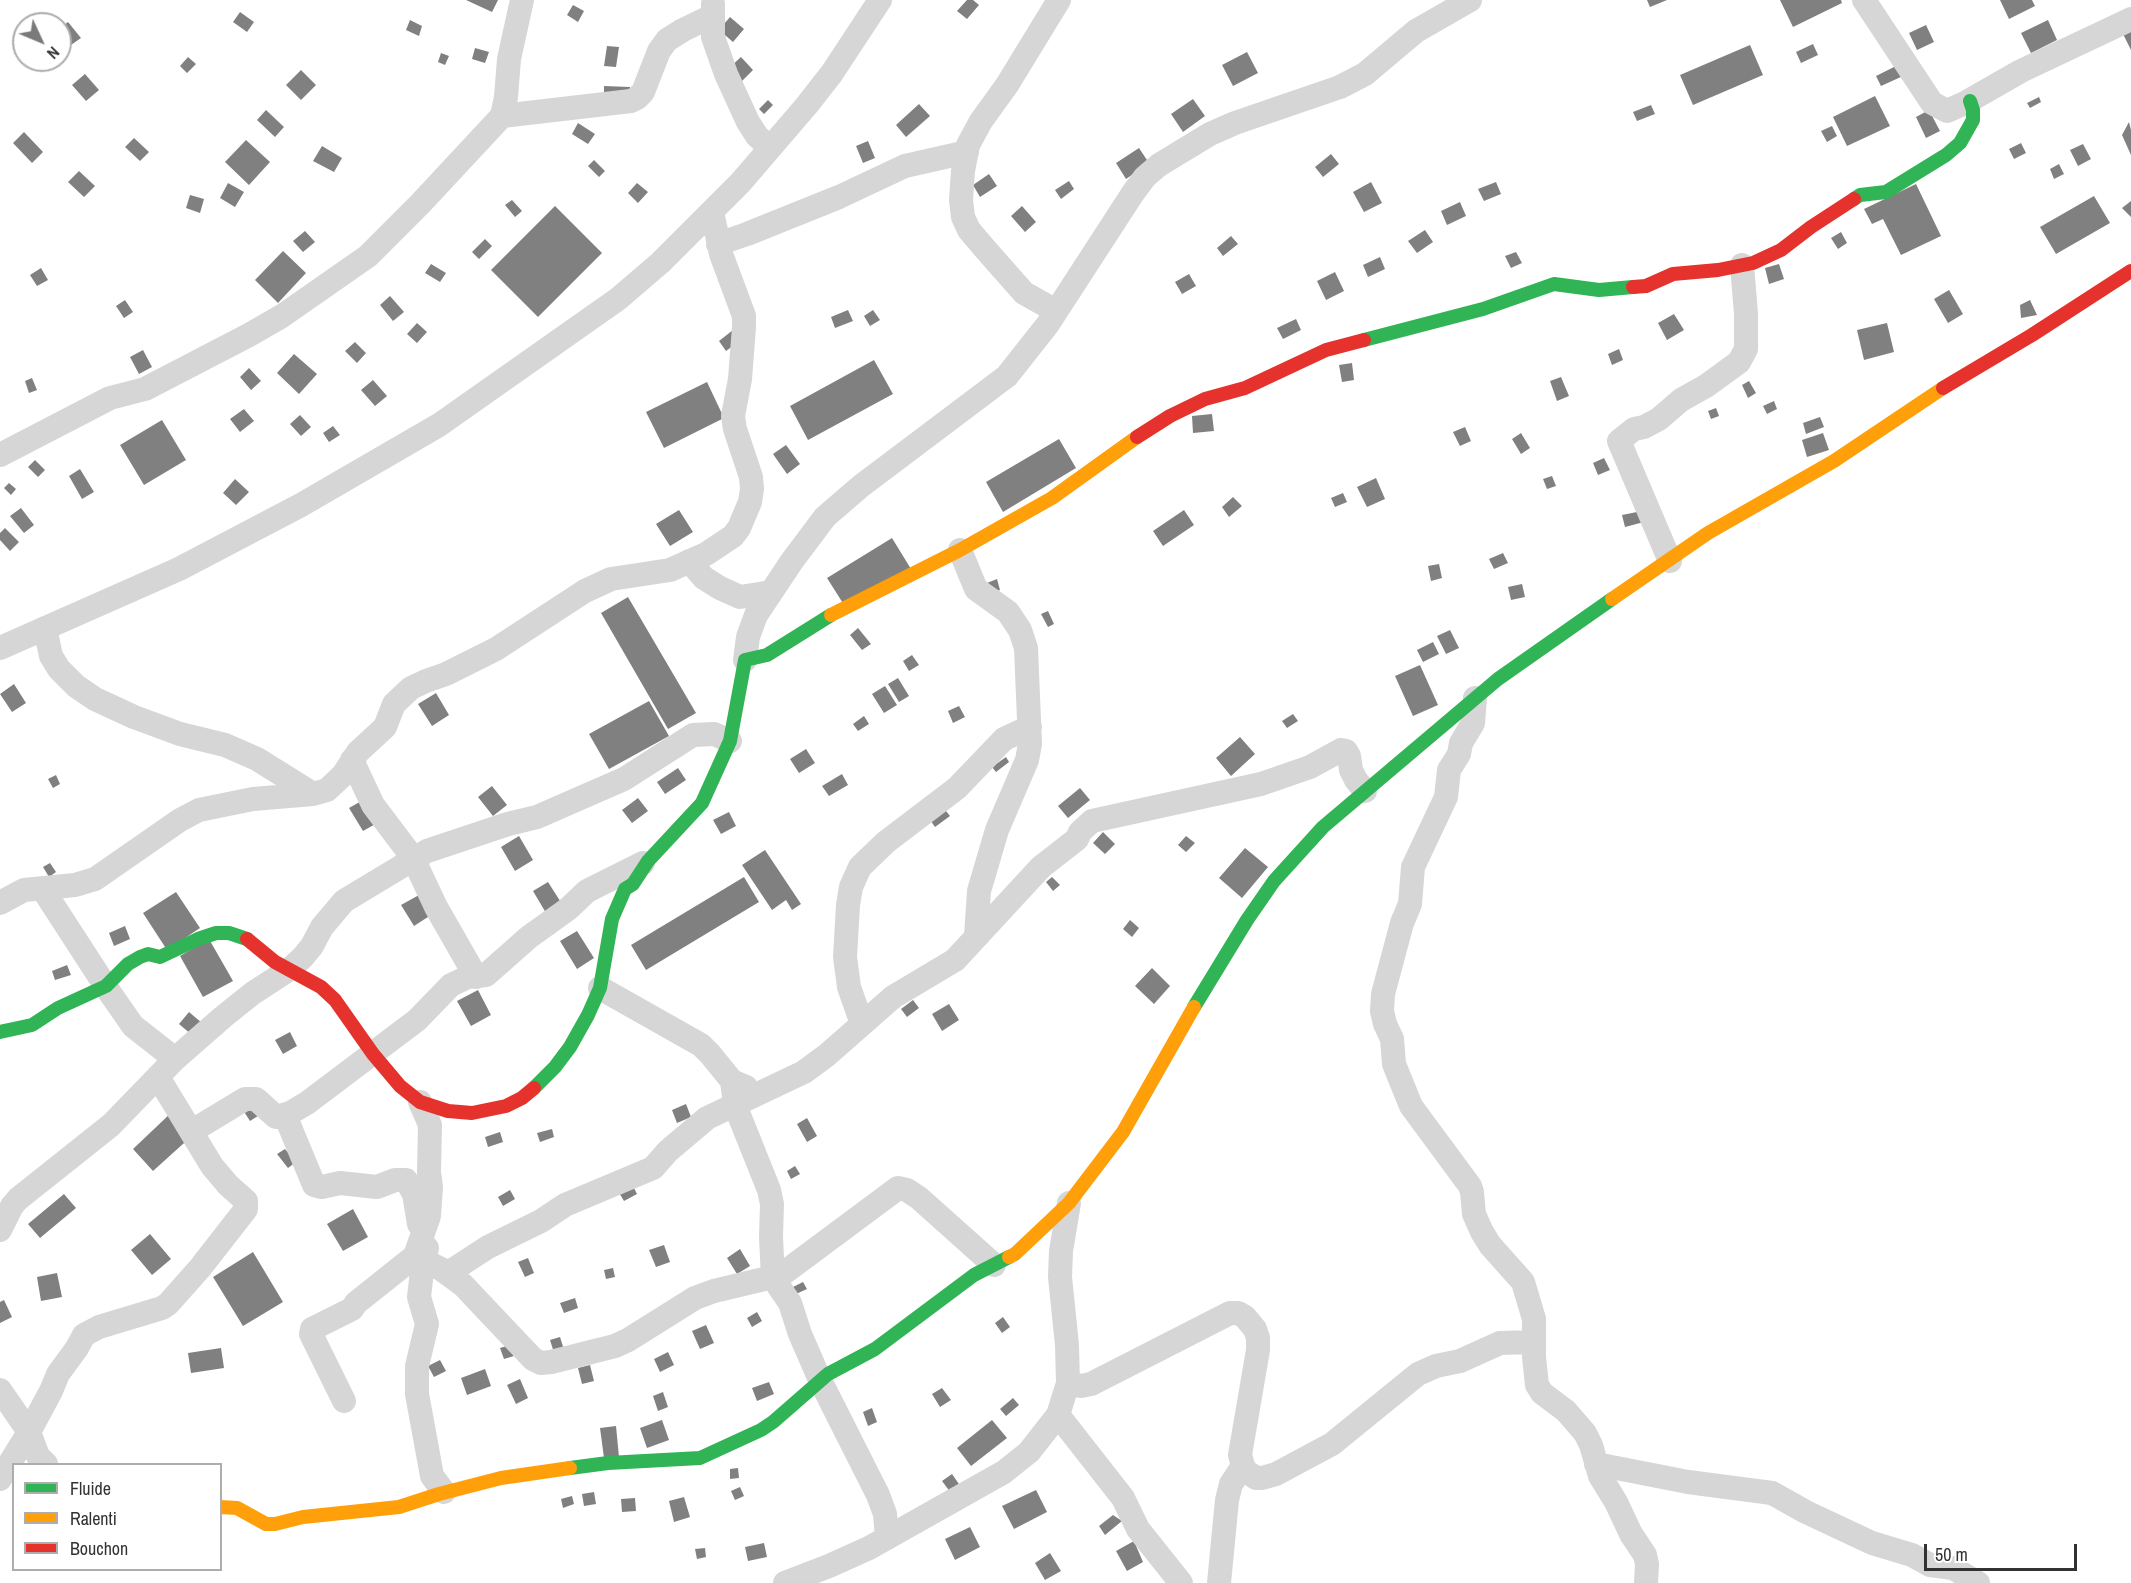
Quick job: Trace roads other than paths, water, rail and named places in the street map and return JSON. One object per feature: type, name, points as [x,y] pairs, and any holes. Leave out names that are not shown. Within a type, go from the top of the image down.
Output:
[{"type":"street","points":[[0,455],[110,398],[145,389],[282,316],[368,255],[420,204],[502,116],[509,59],[522,0]]},
{"type":"street","points":[[0,648],[140,587],[233,542],[439,425],[618,299],[660,264],[712,212],[770,148],[832,73],[880,0]]},
{"type":"street","points":[[1056,310],[1024,292],[969,230],[963,217],[961,200],[968,145],[1059,0]]},
{"type":"street","points":[[0,1032],[32,1025],[58,1008],[106,986],[134,960],[148,954],[160,957],[198,939],[216,933],[229,933],[246,938],[274,962],[321,987],[335,1000],[373,1054],[400,1086],[439,1118],[506,1106],[522,1098],[555,1067],[570,1047],[588,1015],[600,988],[612,919],[625,889],[633,884],[648,861],[702,803],[730,741],[748,637],[756,615],[792,561],[825,518],[861,486],[1007,376],[1056,310],[1133,193],[1145,177],[1159,165],[1210,134],[1235,123],[1340,87],[1365,74],[1416,31],[1470,0]]},
{"type":"street","points":[[1863,0],[1932,103],[1947,111],[1970,101],[2021,71],[2131,19]]},
{"type":"street","points":[[502,116],[631,101],[643,92],[659,51],[667,40],[713,8]]},
{"type":"street","points":[[713,8],[713,37],[726,74],[748,122],[757,136],[770,148]]},
{"type":"street","points":[[745,660],[767,655],[825,618],[960,550],[1052,498],[1170,416],[1205,399],[1245,388],[1326,350],[1483,309],[1554,284],[1608,290],[1646,286],[1673,274],[1718,270],[1742,265],[1781,250],[1811,226],[1860,195],[1886,192],[1946,155],[1960,143],[1974,120],[1970,101]]},
{"type":"street","points":[[718,244],[839,197],[905,166],[967,152]]},
{"type":"street","points":[[0,903],[24,890],[75,885],[95,879],[180,820],[199,810],[253,799],[313,794],[327,790],[336,783],[352,760],[385,727],[394,704],[411,688],[446,674],[496,649],[585,591],[611,579],[670,570],[715,548],[733,536],[750,502],[752,489],[751,477],[733,416],[740,379],[744,316],[718,244],[712,212]]},
{"type":"street","points":[[1670,561],[1619,441],[1634,429],[1644,427],[1659,419],[1681,400],[1706,386],[1738,362],[1746,349],[1742,265]]},
{"type":"street","points":[[222,1507],[237,1508],[266,1524],[275,1524],[303,1517],[399,1507],[444,1492],[501,1478],[608,1463],[700,1458],[773,1422],[820,1380],[875,1349],[974,1275],[1025,1247],[1069,1203],[1123,1132],[1247,920],[1274,881],[1323,827],[1365,791],[1525,659],[1708,533],[1834,461],[1957,379],[2131,271]]},
{"type":"street","points":[[960,550],[976,589],[1008,612],[1020,630],[1026,648],[1030,727],[1027,760],[998,830],[979,891],[976,936]]},
{"type":"street","points":[[689,561],[704,578],[740,597],[771,592]]},
{"type":"street","points":[[45,628],[51,656],[59,669],[76,686],[95,699],[134,717],[180,734],[203,738],[257,759],[313,794]]},
{"type":"street","points":[[1475,698],[1473,723],[1449,770],[1444,802],[1413,867],[1410,904],[1402,923],[1388,974],[1382,1011],[1392,1039],[1394,1064],[1411,1106],[1470,1186],[1477,1223],[1486,1238],[1523,1282],[1534,1319],[1535,1366],[1540,1390],[1574,1419],[1591,1446],[1596,1464],[1631,1534],[1645,1555],[1646,1583]]},
{"type":"street","points":[[862,1024],[849,987],[845,957],[846,923],[851,886],[860,867],[886,842],[957,788],[1004,739],[1030,727]]},
{"type":"street","points":[[0,1230],[18,1199],[111,1125],[175,1059],[254,993],[290,969],[312,946],[322,927],[344,901],[414,858],[444,844],[555,810],[624,779],[693,735],[714,734],[730,741]]},
{"type":"street","points":[[448,1273],[488,1247],[541,1221],[565,1205],[653,1168],[668,1151],[707,1118],[804,1072],[893,997],[955,960],[1041,867],[1077,839],[1080,832],[1092,822],[1261,784],[1310,767],[1341,750],[1346,751],[1349,756],[1351,770],[1365,791]]},
{"type":"street","points":[[352,760],[373,804],[414,858],[436,907],[476,977]]},
{"type":"street","points":[[192,1131],[245,1099],[256,1099],[276,1117],[285,1115],[307,1103],[417,1020],[451,986],[460,980],[486,975],[587,891],[648,861]]},
{"type":"street","points":[[42,888],[134,1026],[151,1042],[175,1059]]},
{"type":"street","points":[[600,988],[701,1045],[732,1080],[759,1094]]},
{"type":"street","points":[[0,1479],[29,1432],[58,1374],[84,1335],[99,1327],[144,1314],[168,1304],[200,1268],[246,1209],[246,1201],[212,1166],[158,1077]]},
{"type":"street","points":[[732,1080],[735,1105],[769,1190],[772,1204],[773,1278],[790,1303],[800,1334],[820,1380],[879,1495],[885,1514],[888,1538]]},
{"type":"street","points":[[285,1115],[314,1185],[340,1183],[377,1187],[395,1180],[406,1180],[414,1194],[419,1225],[419,1297],[427,1324],[417,1366],[417,1394],[432,1476],[444,1492]]},
{"type":"street","points":[[344,1401],[311,1334],[312,1329],[352,1309],[356,1303],[419,1259],[429,1238],[429,1216],[439,1118]]},
{"type":"street","points":[[419,1259],[448,1273],[463,1285],[533,1359],[540,1363],[615,1346],[695,1298],[714,1291],[773,1278],[793,1267],[898,1188],[907,1190],[919,1198],[994,1264]]},
{"type":"street","points":[[786,1583],[829,1566],[888,1538],[1004,1472],[1029,1452],[1058,1415],[1068,1383],[1067,1345],[1060,1277],[1061,1251],[1069,1203]]},
{"type":"street","points":[[1068,1383],[1081,1386],[1091,1384],[1230,1313],[1238,1313],[1245,1317],[1255,1329],[1258,1338],[1258,1350],[1240,1455],[1246,1471],[1256,1478],[1276,1474],[1343,1437],[1418,1374],[1436,1366],[1460,1361],[1500,1343],[1534,1342]]},
{"type":"street","points":[[0,1390],[29,1432],[38,1456],[45,1463]]},
{"type":"street","points":[[1058,1415],[1123,1498],[1138,1529],[1181,1583]]},
{"type":"street","points":[[1596,1464],[1688,1482],[1773,1493],[1872,1544],[1912,1555],[1930,1565],[1953,1568],[1978,1583]]},
{"type":"street","points":[[1219,1583],[1227,1500],[1231,1484],[1243,1466]]}]
